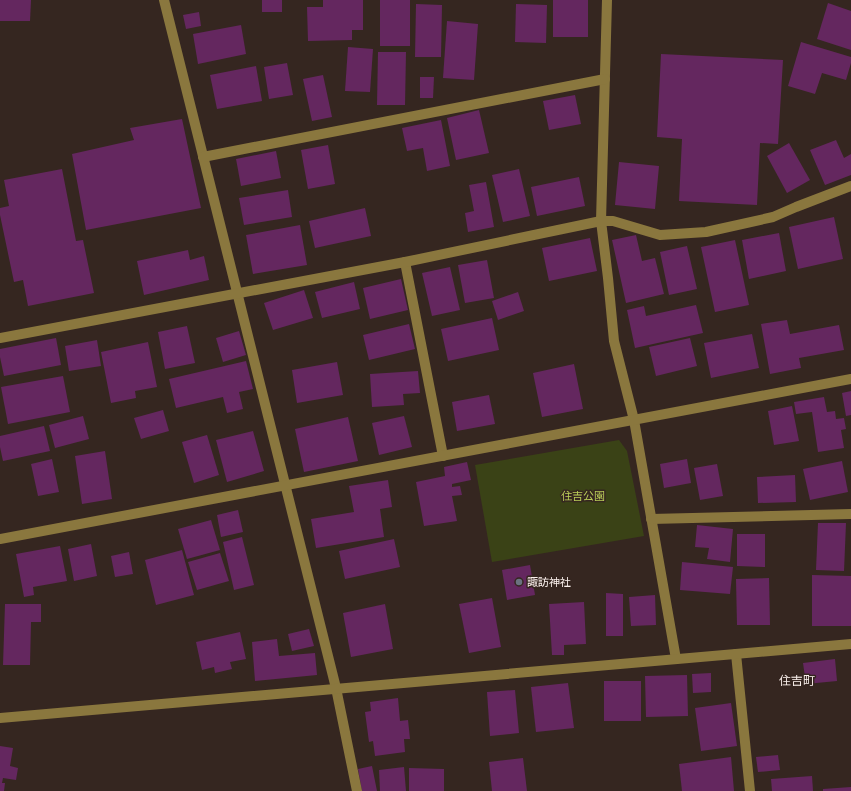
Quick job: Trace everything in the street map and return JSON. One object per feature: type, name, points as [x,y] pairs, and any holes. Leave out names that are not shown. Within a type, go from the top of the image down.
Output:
[{"type":"street","points":[[164,0],[336,688],[357,791]]},
{"type":"street","points":[[607,0],[601,221],[614,341],[634,420],[676,659]]},
{"type":"street","points":[[203,157],[606,79]]},
{"type":"street","points":[[0,338],[405,262],[601,221],[613,221],[660,235],[706,232],[773,217],[851,186]]},
{"type":"street","points":[[405,262],[442,456]]},
{"type":"street","points":[[0,538],[851,379]]},
{"type":"street","points":[[651,519],[851,514]]},
{"type":"street","points":[[0,718],[851,644]]},
{"type":"street","points":[[736,654],[750,791]]},
{"type":"green space","name":"住吉公園","points":[[619,440],[627,451],[644,536],[492,562],[475,465]]},
{"type":"building","points":[[0,0],[31,0],[30,21],[0,21]]},
{"type":"building","points":[[262,0],[282,0],[282,12],[262,12]]},
{"type":"building","points":[[323,0],[363,0],[363,30],[352,30],[352,40],[308,41],[307,7],[323,7]]},
{"type":"building","points":[[380,0],[410,0],[410,46],[380,46]]},
{"type":"building","points":[[553,0],[588,0],[588,37],[553,37]]},
{"type":"building","points":[[828,3],[851,11],[851,50],[817,39]]},
{"type":"building","points":[[416,4],[442,5],[441,57],[415,57]]},
{"type":"building","points":[[516,4],[547,5],[546,43],[515,42]]},
{"type":"building","points":[[199,12],[201,26],[186,29],[183,15]]},
{"type":"building","points":[[447,21],[478,24],[474,80],[443,78]]},
{"type":"building","points":[[241,25],[246,54],[198,64],[193,34]]},
{"type":"building","points":[[801,42],[851,57],[851,63],[846,80],[822,73],[815,94],[788,86]]},
{"type":"building","points":[[348,47],[373,49],[370,92],[345,91]]},
{"type":"building","points":[[378,52],[406,52],[405,105],[377,105]]},
{"type":"building","points":[[661,54],[783,60],[778,144],[760,143],[757,205],[679,201],[682,139],[657,137]]},
{"type":"building","points":[[287,63],[293,95],[269,99],[264,67]]},
{"type":"building","points":[[256,66],[262,101],[217,109],[210,75]]},
{"type":"building","points":[[323,75],[332,117],[312,121],[303,79]]},
{"type":"building","points":[[420,77],[434,77],[433,98],[420,98]]},
{"type":"building","points":[[575,95],[581,124],[549,130],[543,101]]},
{"type":"building","points":[[479,110],[489,153],[456,160],[447,118]]},
{"type":"building","points":[[182,119],[201,208],[86,230],[72,154],[134,140],[130,128]]},
{"type":"building","points":[[441,120],[450,166],[427,171],[423,148],[407,151],[402,128]]},
{"type":"building","points":[[836,140],[844,158],[851,154],[851,175],[825,185],[810,150]]},
{"type":"building","points":[[789,143],[810,180],[787,193],[767,156]]},
{"type":"building","points":[[328,145],[335,184],[308,189],[301,150]]},
{"type":"building","points":[[276,151],[281,178],[241,186],[236,159]]},
{"type":"building","points":[[619,162],[659,166],[655,209],[615,205]]},
{"type":"building","points":[[62,169],[76,241],[83,240],[94,293],[28,306],[23,280],[14,282],[0,215],[0,208],[9,206],[4,180]]},
{"type":"building","points":[[519,169],[530,216],[503,222],[492,175]]},
{"type":"building","points":[[579,177],[585,206],[537,216],[531,187]]},
{"type":"building","points":[[486,182],[494,227],[468,232],[465,213],[474,211],[469,185]]},
{"type":"building","points":[[288,190],[292,217],[244,225],[239,198]]},
{"type":"building","points":[[365,208],[371,236],[315,248],[309,221]]},
{"type":"building","points":[[834,217],[843,259],[798,269],[789,227]]},
{"type":"building","points":[[300,225],[307,265],[253,274],[246,235]]},
{"type":"building","points":[[779,233],[786,271],[749,279],[742,240]]},
{"type":"building","points":[[636,235],[642,261],[655,258],[664,294],[626,303],[612,240]]},
{"type":"building","points":[[590,238],[597,271],[549,281],[542,248]]},
{"type":"building","points":[[735,240],[749,305],[715,312],[701,247]]},
{"type":"building","points":[[687,246],[697,289],[669,295],[660,252]]},
{"type":"building","points":[[188,250],[190,260],[204,256],[209,280],[144,295],[137,261]]},
{"type":"building","points":[[487,260],[494,298],[465,303],[458,265]]},
{"type":"building","points":[[450,267],[460,310],[432,316],[422,273]]},
{"type":"building","points":[[401,279],[408,310],[370,319],[363,288]]},
{"type":"building","points":[[354,282],[360,309],[322,318],[315,292]]},
{"type":"building","points":[[304,290],[313,318],[273,330],[264,303]]},
{"type":"building","points":[[518,292],[524,311],[498,320],[492,301]]},
{"type":"building","points":[[696,305],[703,333],[635,348],[627,310],[644,306],[646,316]]},
{"type":"building","points":[[492,318],[499,350],[448,361],[441,329]]},
{"type":"building","points":[[787,320],[790,334],[839,325],[844,350],[799,358],[801,368],[770,374],[761,324]]},
{"type":"building","points":[[409,324],[415,349],[369,360],[363,335]]},
{"type":"building","points":[[187,326],[195,363],[165,369],[158,332]]},
{"type":"building","points":[[239,331],[246,355],[223,362],[216,338]]},
{"type":"building","points":[[752,334],[759,368],[711,378],[704,343]]},
{"type":"building","points":[[56,338],[61,365],[4,376],[0,349]]},
{"type":"building","points":[[690,338],[697,366],[656,376],[649,347]]},
{"type":"building","points":[[97,340],[101,366],[69,371],[65,346]]},
{"type":"building","points":[[148,342],[157,387],[135,391],[136,398],[111,403],[101,352]]},
{"type":"building","points":[[246,361],[253,389],[239,392],[243,409],[227,413],[223,397],[176,408],[169,379]]},
{"type":"building","points":[[337,362],[343,395],[297,403],[292,370]]},
{"type":"building","points":[[574,364],[583,409],[542,417],[533,373]]},
{"type":"building","points":[[418,371],[420,393],[403,394],[404,405],[372,407],[370,374]]},
{"type":"building","points":[[63,376],[70,412],[8,424],[1,387]]},
{"type":"building","points":[[851,391],[851,415],[846,416],[842,393]]},
{"type":"building","points":[[489,395],[495,424],[457,431],[452,402]]},
{"type":"building","points":[[824,397],[827,412],[835,411],[836,419],[844,418],[846,429],[841,430],[844,448],[818,452],[812,412],[796,414],[794,402]]},
{"type":"building","points":[[792,406],[799,441],[774,445],[768,411]]},
{"type":"building","points":[[163,410],[169,431],[141,439],[134,418]]},
{"type":"building","points":[[83,416],[89,439],[55,448],[49,425]]},
{"type":"building","points":[[404,416],[412,447],[379,455],[372,423]]},
{"type":"building","points":[[348,417],[358,461],[304,472],[295,429]]},
{"type":"building","points":[[44,426],[50,451],[3,461],[0,447],[0,436]]},
{"type":"building","points":[[253,431],[264,471],[227,482],[216,440]]},
{"type":"building","points":[[207,435],[219,475],[194,483],[182,442]]},
{"type":"building","points":[[105,451],[112,499],[82,504],[75,456]]},
{"type":"building","points":[[52,459],[59,492],[38,496],[31,464]]},
{"type":"building","points":[[687,459],[691,483],[664,488],[660,464]]},
{"type":"building","points":[[842,461],[848,492],[810,500],[803,469]]},
{"type":"building","points":[[467,462],[471,480],[452,484],[452,487],[460,486],[462,495],[452,496],[457,521],[424,526],[416,482],[445,476],[444,467]]},
{"type":"building","points":[[717,464],[723,496],[700,500],[694,468]]},
{"type":"building","points":[[795,475],[796,502],[758,503],[757,477]]},
{"type":"building","points":[[388,480],[392,507],[380,509],[384,537],[316,548],[311,519],[354,512],[349,486]]},
{"type":"building","points":[[238,510],[243,532],[221,537],[217,515]]},
{"type":"building","points":[[211,520],[220,550],[187,559],[178,529]]},
{"type":"building","points":[[818,523],[846,523],[844,571],[816,570]]},
{"type":"building","points":[[697,525],[733,529],[730,562],[707,559],[709,548],[695,547]]},
{"type":"building","points":[[737,534],[765,534],[765,567],[737,566]]},
{"type":"building","points":[[242,537],[254,585],[234,590],[223,542]]},
{"type":"building","points":[[394,539],[400,567],[345,579],[339,551]]},
{"type":"building","points":[[91,544],[97,576],[74,581],[68,549]]},
{"type":"building","points":[[60,546],[67,581],[33,587],[34,595],[24,597],[16,554]]},
{"type":"building","points":[[182,550],[194,595],[156,605],[145,560]]},
{"type":"building","points":[[129,552],[133,574],[115,577],[111,556]]},
{"type":"building","points":[[220,553],[229,581],[197,590],[188,562]]},
{"type":"building","points":[[682,562],[733,567],[730,594],[680,590]]},
{"type":"building","name":"諏訪神社","points":[[530,565],[535,595],[507,600],[502,570]]},
{"type":"building","points":[[812,575],[851,576],[851,626],[812,626]]},
{"type":"building","points":[[769,578],[770,625],[737,625],[736,579]]},
{"type":"building","points":[[606,593],[623,594],[623,636],[606,636]]},
{"type":"building","points":[[655,595],[656,625],[631,626],[629,597]]},
{"type":"building","points":[[492,598],[501,647],[469,653],[459,604]]},
{"type":"building","points":[[584,602],[586,644],[564,645],[564,655],[552,655],[549,604]]},
{"type":"building","points":[[5,604],[41,604],[41,622],[31,622],[30,665],[3,665]]},
{"type":"building","points":[[385,604],[393,649],[351,657],[343,613]]},
{"type":"building","points":[[309,629],[314,646],[292,651],[288,634]]},
{"type":"building","points":[[240,632],[246,659],[230,662],[232,669],[215,673],[214,667],[202,670],[196,642]]},
{"type":"building","points":[[277,639],[279,656],[315,653],[317,675],[255,681],[252,642]]},
{"type":"building","points":[[835,659],[837,681],[806,684],[803,663]]},
{"type":"building","points":[[711,673],[711,692],[693,693],[692,674]]},
{"type":"building","points":[[687,675],[688,716],[646,717],[645,676]]},
{"type":"building","points":[[604,681],[641,681],[641,721],[604,721]]},
{"type":"building","points":[[568,683],[574,728],[536,732],[531,687]]},
{"type":"building","points":[[515,690],[519,733],[490,736],[487,692]]},
{"type":"building","points":[[398,698],[400,721],[408,720],[410,739],[404,739],[405,752],[375,756],[373,741],[369,742],[365,712],[371,711],[370,702]]},
{"type":"building","points":[[731,703],[737,746],[701,751],[695,708]]},
{"type":"building","points":[[0,746],[13,748],[10,766],[18,768],[16,780],[3,778],[2,783],[5,783],[4,791],[0,791]]},
{"type":"building","points":[[778,755],[780,770],[758,772],[756,757]]},
{"type":"building","points":[[731,757],[734,791],[682,791],[679,764]]},
{"type":"building","points":[[523,758],[527,791],[492,791],[489,762]]},
{"type":"building","points":[[372,766],[377,791],[362,791],[358,769]]},
{"type":"building","points":[[404,767],[406,791],[380,791],[379,770]]},
{"type":"building","points":[[409,768],[444,769],[444,791],[409,791]]},
{"type":"building","points":[[812,776],[813,791],[772,791],[771,779]]},
{"type":"building","points":[[851,787],[851,791],[823,791],[823,789]]},
{"type":"place","name":"諏訪神社","points":[[519,582]]},
{"type":"district","name":"住吉町","points":[[797,681]]}]
